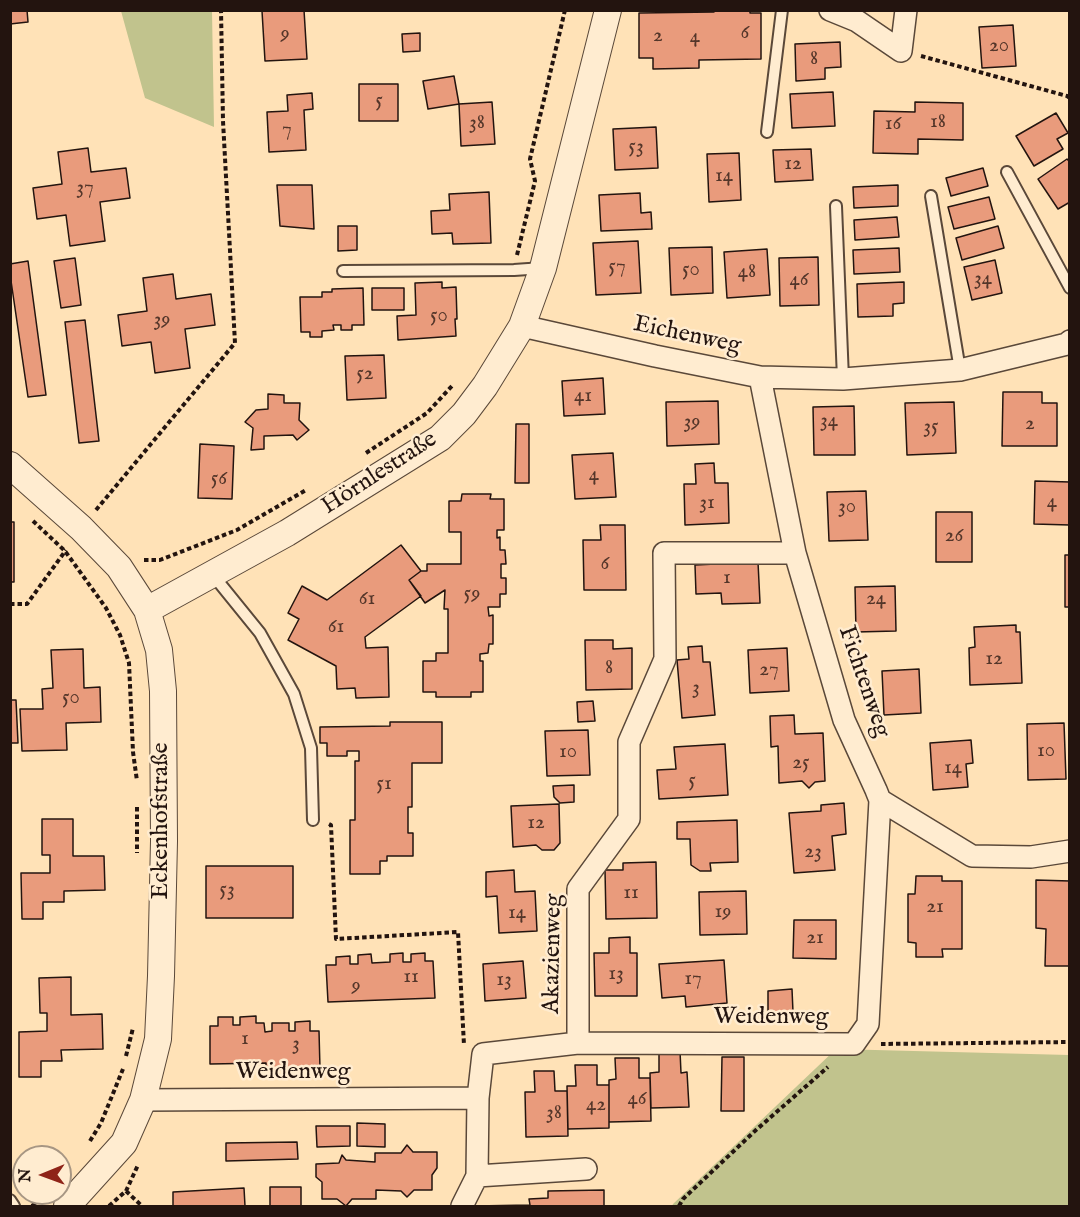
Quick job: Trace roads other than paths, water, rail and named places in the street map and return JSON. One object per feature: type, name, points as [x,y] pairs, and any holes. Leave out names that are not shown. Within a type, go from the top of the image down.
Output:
[{"type":"street","name":"Hörnlestraße","points":[[147,610],[287,533],[440,438],[464,414],[522,326],[543,268],[608,10]]},
{"type":"street","points":[[830,10],[857,21],[902,51],[906,10]]},
{"type":"street","name":"Eichenweg","points":[[522,326],[759,377],[843,379],[960,370],[1069,345]]},
{"type":"street","name":"Fichtenweg","points":[[759,377],[795,553],[844,720],[880,800]]},
{"type":"street","name":"Eckenhofstraße","points":[[10,465],[81,528],[119,567],[147,610],[159,650],[163,691],[164,841],[158,1039],[143,1100],[124,1143],[67,1206]]},
{"type":"street","name":"Akazienweg","points":[[578,1043],[578,889],[629,819],[629,742],[665,659],[664,553],[795,553]]},
{"type":"street","points":[[880,800],[972,856],[1031,857],[1070,851]]},
{"type":"street","name":"Weidenweg","points":[[143,1100],[478,1098],[483,1054],[578,1043],[854,1044],[868,1024],[880,800]]},
{"type":"street","points":[[462,1206],[477,1176],[478,1098]]},
{"type":"street","points":[[477,1176],[586,1169]]},
{"type":"lane","points":[[766,132],[783,10]]},
{"type":"lane","points":[[1007,172],[1070,288]]},
{"type":"lane","points":[[931,196],[960,370]]},
{"type":"lane","points":[[836,206],[843,379]]},
{"type":"lane","points":[[343,271],[543,268]]},
{"type":"lane","points":[[212,575],[260,633],[294,694],[311,748],[313,820]]},
{"type":"lane","points":[[10,1200],[14,1206]]}]
